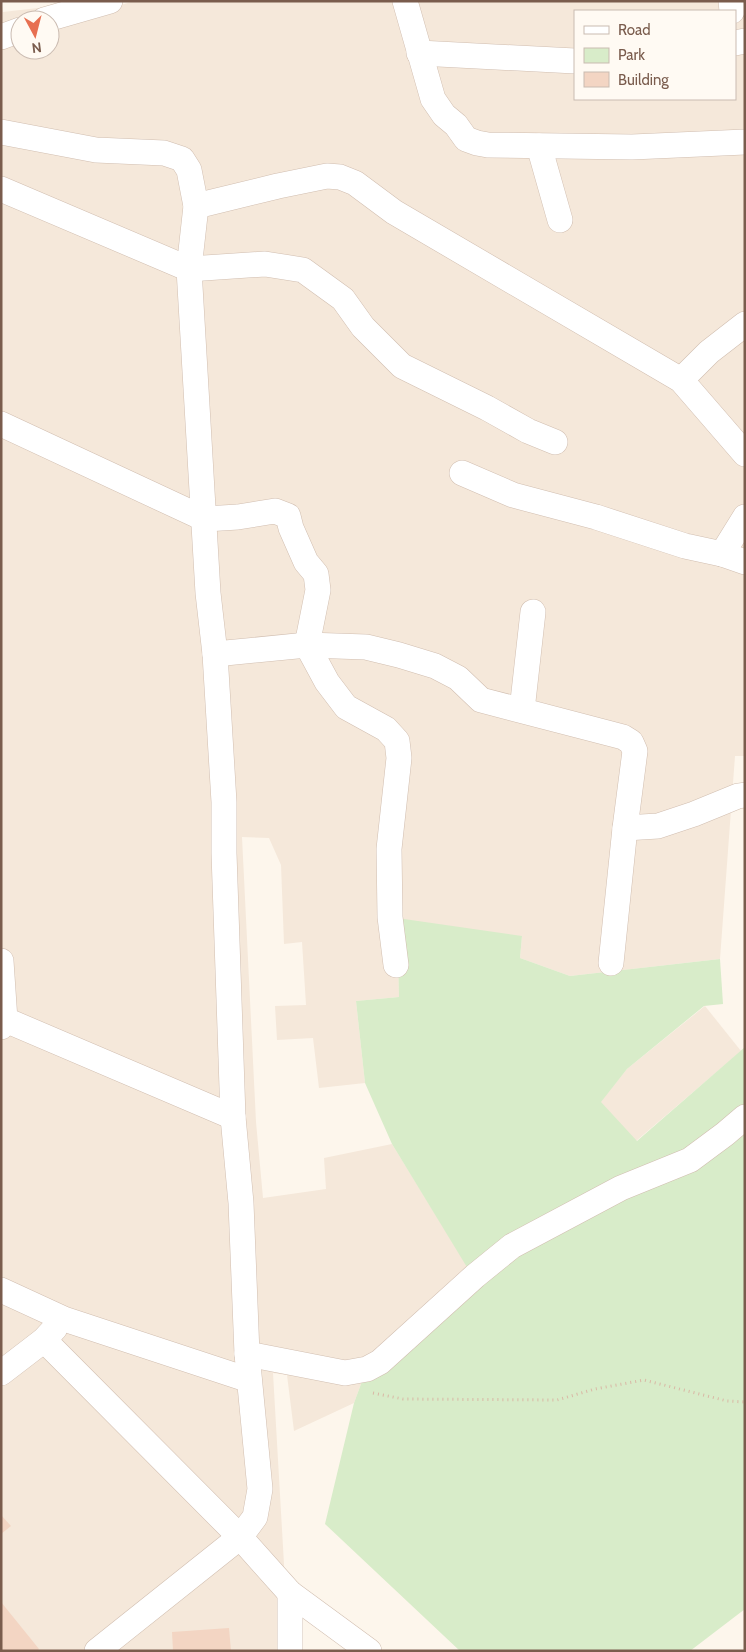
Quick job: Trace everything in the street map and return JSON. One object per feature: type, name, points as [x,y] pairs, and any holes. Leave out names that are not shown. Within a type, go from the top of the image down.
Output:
[{"type":"street","points":[[60,15],[110,1]]},
{"type":"street","points":[[405,1],[433,99],[444,115],[456,125],[466,139],[488,145],[539,146],[632,147],[745,142]]},
{"type":"street","points":[[419,53],[574,61]]},
{"type":"street","points":[[1,132],[96,150],[164,153],[182,159],[189,170],[196,206],[189,269],[208,593],[215,654],[224,802],[224,863],[233,1117],[241,1203],[247,1354],[260,1489],[255,1518],[240,1537],[97,1651]]},
{"type":"street","points":[[539,146],[560,220]]},
{"type":"street","points":[[196,206],[327,176],[340,177],[355,183],[402,217],[681,380],[745,454]]},
{"type":"street","points":[[1,189],[189,269],[264,264],[302,270],[343,298],[363,327],[402,366],[487,408],[528,431],[555,442]]},
{"type":"street","points":[[681,380],[708,352],[745,324]]},
{"type":"street","points":[[1,424],[204,519],[238,517],[275,511],[288,516],[291,528],[306,562],[316,574],[318,590],[307,645],[327,682],[346,707],[386,729],[397,740],[398,758],[390,850],[390,917],[396,965]]},
{"type":"street","points":[[462,473],[512,495],[596,517],[685,546],[734,558],[745,518]]},
{"type":"street","points":[[522,710],[532,612]]},
{"type":"street","points":[[215,654],[307,645],[366,647],[399,654],[435,666],[458,678],[481,700],[623,737],[631,742],[635,751],[611,963]]},
{"type":"street","points":[[625,828],[658,826],[738,796],[745,796]]},
{"type":"street","points":[[1,961],[2,1022],[233,1117]]},
{"type":"street","points":[[247,1354],[346,1373],[367,1369],[380,1362],[475,1276],[512,1246],[622,1188],[690,1160],[725,1134],[745,1116]]},
{"type":"street","points":[[1,1290],[64,1319],[250,1380]]},
{"type":"street","points":[[1,1373],[44,1340],[64,1319]]},
{"type":"street","points":[[44,1340],[240,1537],[290,1593],[369,1651]]},
{"type":"street","points":[[290,1593],[290,1651]]},
{"type":"path","points":[[366,1390],[375,1394],[403,1399],[557,1400],[595,1389],[644,1380],[727,1401],[745,1402]]},
{"type":"shaded area","points":[[1,1],[3,12],[10,11],[10,60],[60,60],[60,24],[134,1],[745,1],[745,756],[735,756],[720,959],[570,976],[520,958],[522,936],[398,942],[399,997],[356,1001],[365,1083],[319,1088],[313,1038],[277,1040],[275,1006],[306,1005],[302,942],[284,944],[281,865],[269,838],[242,837],[256,1122],[263,1198],[326,1189],[324,1158],[392,1144],[477,1282],[368,1365],[354,1403],[294,1431],[287,1375],[273,1373],[289,1651],[1,1651]]},
{"type":"shaded area","points":[[38,8],[39,10],[20,10]]},
{"type":"shaded area","points":[[705,1006],[741,1051],[636,1141],[600,1102],[627,1069]]},
{"type":"green space","points":[[397,918],[522,936],[520,958],[570,976],[720,959],[723,1004],[704,1006],[627,1069],[601,1102],[637,1141],[745,1047],[745,1609],[690,1651],[460,1651],[325,1524],[354,1403],[368,1365],[476,1282],[392,1144],[365,1083],[356,1001],[399,997]]},
{"type":"building","points":[[1,1515],[11,1526],[1,1534]]},
{"type":"building","points":[[1,1602],[39,1649],[37,1651],[1,1651]]},
{"type":"building","points":[[229,1628],[231,1651],[173,1651],[172,1632]]}]
